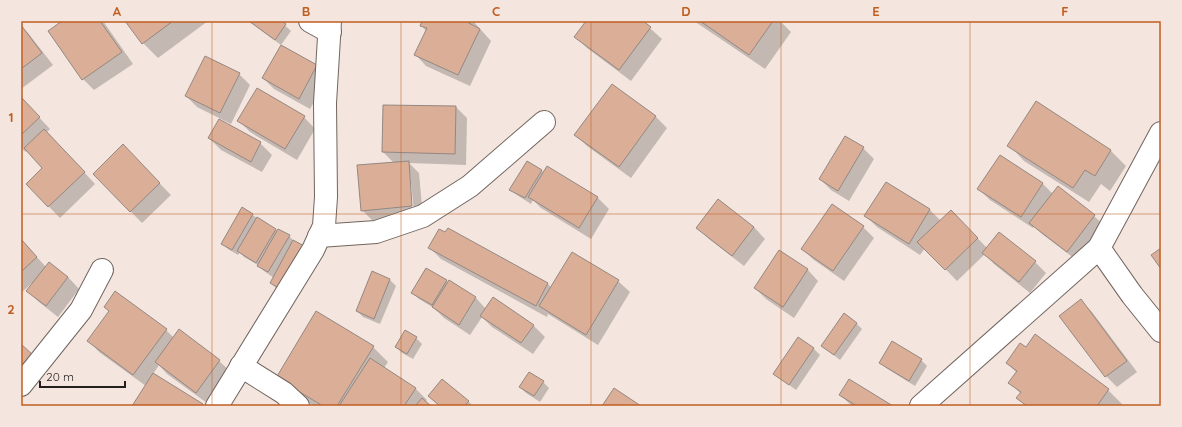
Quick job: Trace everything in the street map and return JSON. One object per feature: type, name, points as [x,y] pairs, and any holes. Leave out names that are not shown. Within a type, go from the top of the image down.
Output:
[{"type":"street","points":[[217,406],[313,250],[324,226],[326,197],[325,103],[330,27],[310,21]]},
{"type":"street","points":[[319,236],[376,232],[423,216],[470,186],[544,122]]},
{"type":"street","points":[[921,406],[1099,248],[1161,133]]},
{"type":"street","points":[[1099,248],[1132,295],[1161,331]]},
{"type":"street","points":[[21,385],[81,310],[102,270]]},
{"type":"street","points":[[241,366],[284,393],[298,406]]},
{"type":"building","points":[[62,21],[100,21],[122,52],[82,80],[48,31]]},
{"type":"building","points":[[125,21],[173,21],[142,44]]},
{"type":"building","points":[[249,21],[282,21],[286,24],[275,40]]},
{"type":"building","points":[[422,21],[467,21],[480,29],[458,75],[414,55],[427,28],[420,26]]},
{"type":"building","points":[[586,21],[643,21],[651,27],[619,70],[574,37]]},
{"type":"building","points":[[700,21],[773,21],[749,55]]},
{"type":"building","points":[[21,25],[42,53],[21,69]]},
{"type":"building","points":[[281,45],[317,65],[299,99],[262,78]]},
{"type":"building","points":[[205,56],[240,73],[220,113],[185,96]]},
{"type":"building","points":[[612,84],[656,116],[619,167],[574,135]]},
{"type":"building","points":[[257,88],[305,116],[285,149],[237,121]]},
{"type":"building","points":[[21,97],[40,117],[21,135]]},
{"type":"building","points":[[1036,101],[1111,150],[1095,176],[1085,170],[1073,188],[1007,146]]},
{"type":"building","points":[[383,105],[456,106],[455,154],[382,152]]},
{"type":"building","points":[[219,119],[261,142],[251,162],[208,138]]},
{"type":"building","points":[[44,129],[85,172],[48,207],[26,184],[42,168],[24,148]]},
{"type":"building","points":[[845,136],[864,147],[838,191],[819,179]]},
{"type":"building","points":[[123,144],[160,183],[130,212],[93,174]]},
{"type":"building","points":[[1000,155],[1043,183],[1021,217],[977,189]]},
{"type":"building","points":[[409,161],[412,206],[361,211],[357,165]]},
{"type":"building","points":[[527,161],[542,170],[525,198],[509,190]]},
{"type":"building","points":[[547,166],[598,197],[579,228],[528,197]]},
{"type":"building","points":[[886,182],[930,209],[909,244],[864,216]]},
{"type":"building","points":[[1058,186],[1095,215],[1067,252],[1029,223]]},
{"type":"building","points":[[718,199],[754,227],[732,256],[696,228]]},
{"type":"building","points":[[832,204],[864,226],[833,271],[801,249]]},
{"type":"building","points":[[242,207],[253,214],[232,250],[221,244]]},
{"type":"building","points":[[951,210],[978,238],[945,270],[917,242]]},
{"type":"building","points":[[257,217],[276,229],[256,263],[237,251]]},
{"type":"building","points":[[448,228],[548,283],[536,306],[428,248],[439,229],[445,232]]},
{"type":"building","points":[[278,229],[290,235],[268,272],[257,266]]},
{"type":"building","points":[[999,232],[1036,261],[1019,282],[982,253]]},
{"type":"building","points":[[21,239],[37,257],[21,272]]},
{"type":"building","points":[[293,240],[310,249],[286,292],[270,283]]},
{"type":"building","points":[[1161,248],[1161,269],[1151,255]]},
{"type":"building","points":[[779,250],[808,269],[783,307],[754,288]]},
{"type":"building","points":[[572,252],[619,280],[586,335],[539,306]]},
{"type":"building","points":[[49,262],[68,277],[46,306],[26,291]]},
{"type":"building","points":[[426,268],[447,280],[432,305],[411,293]]},
{"type":"building","points":[[372,271],[390,279],[374,319],[356,311]]},
{"type":"building","points":[[449,280],[476,297],[459,325],[432,307]]},
{"type":"building","points":[[115,291],[167,329],[133,375],[87,341],[109,311],[104,307]]},
{"type":"building","points":[[493,297],[534,325],[521,343],[480,316]]},
{"type":"building","points":[[1081,299],[1127,361],[1105,377],[1059,316]]},
{"type":"building","points":[[316,311],[374,346],[337,406],[323,406],[276,378]]},
{"type":"building","points":[[844,313],[857,323],[834,355],[821,346]]},
{"type":"building","points":[[179,329],[220,360],[196,393],[155,362]]},
{"type":"building","points":[[405,330],[417,337],[407,354],[395,347]]},
{"type":"building","points":[[1035,334],[1109,389],[1097,406],[1027,406],[1016,398],[1021,392],[1008,383],[1017,371],[1006,363],[1020,343],[1026,347]]},
{"type":"building","points":[[798,337],[814,348],[789,385],[773,374]]},
{"type":"building","points":[[892,341],[922,359],[909,381],[879,363]]},
{"type":"building","points":[[21,344],[34,356],[21,371]]},
{"type":"building","points":[[370,358],[416,388],[404,406],[339,406]]},
{"type":"building","points":[[529,372],[544,381],[534,396],[519,387]]},
{"type":"building","points":[[153,373],[203,404],[202,406],[132,406]]},
{"type":"building","points":[[442,379],[469,401],[464,406],[440,406],[428,396]]},
{"type":"building","points":[[849,379],[893,406],[857,406],[839,395]]},
{"type":"building","points":[[614,388],[641,406],[602,406]]},
{"type":"building","points":[[422,398],[431,406],[415,406]]}]
